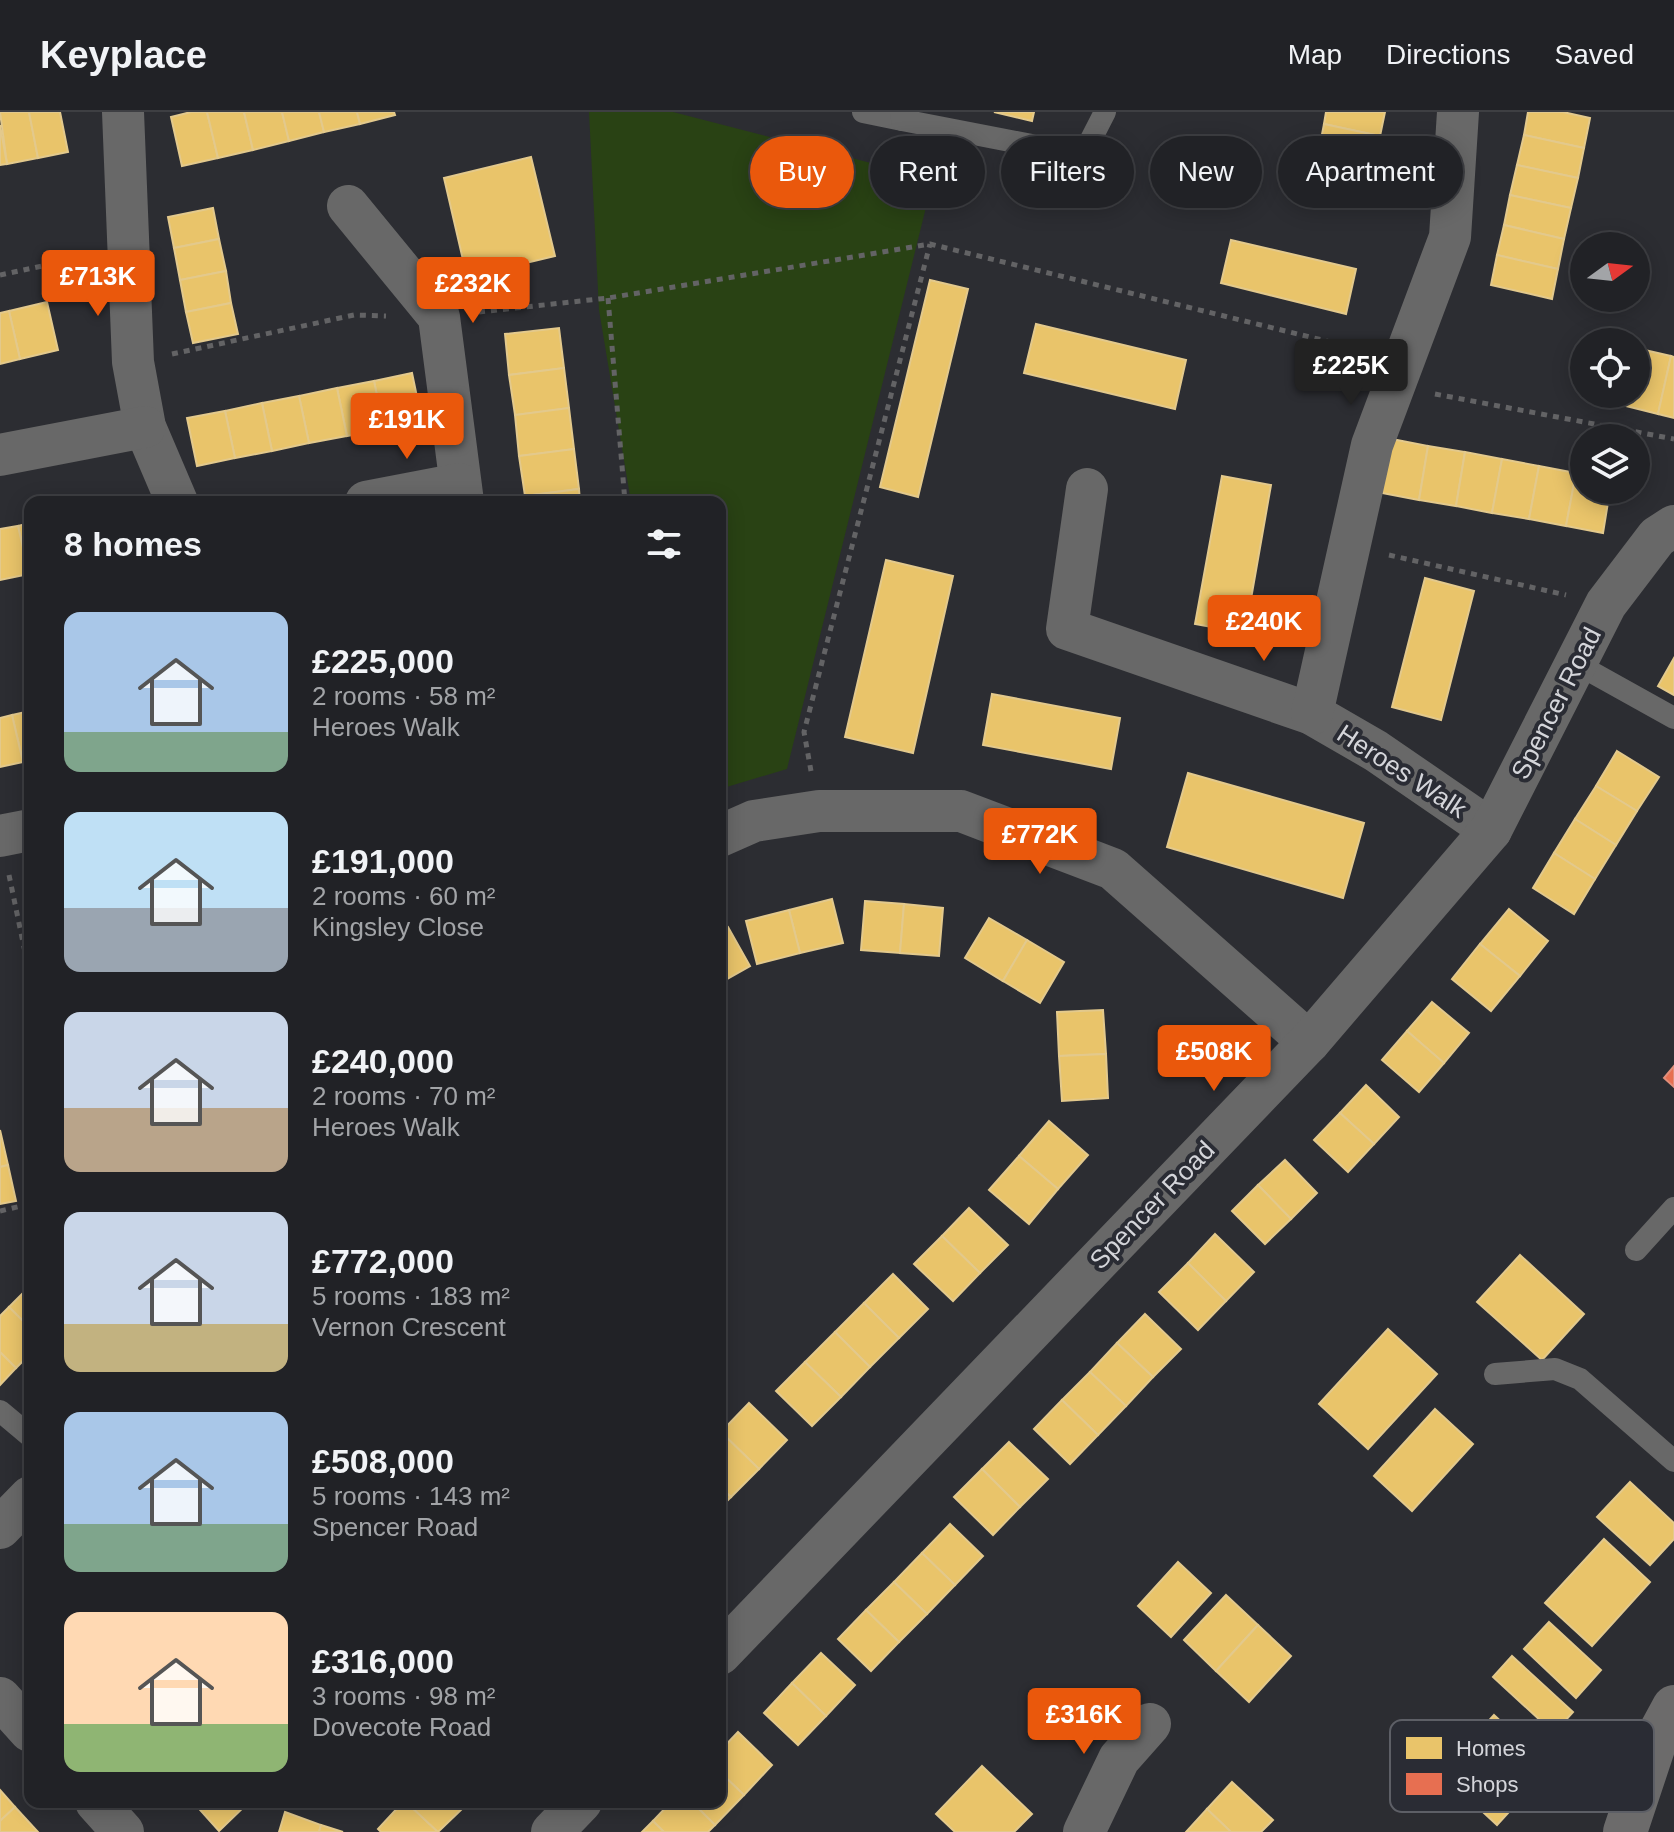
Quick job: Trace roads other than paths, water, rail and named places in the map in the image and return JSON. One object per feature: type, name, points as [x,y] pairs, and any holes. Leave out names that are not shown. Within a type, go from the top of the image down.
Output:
[{"type":"street","points":[[123,112],[133,362],[145,427],[174,496]]},
{"type":"street","name":"Heroes Walk","points":[[1312,714],[1372,445],[1450,237],[1458,112]]},
{"type":"street","points":[[348,206],[439,317],[462,493],[430,496]]},
{"type":"street","points":[[0,455],[145,427]]},
{"type":"street","name":"Heroes Walk","points":[[1087,489],[1067,629],[1312,714],[1376,751],[1491,830]]},
{"type":"street","name":"Spencer Road","points":[[726,1648],[1309,1042],[1491,830],[1606,604],[1657,537],[1674,526]]},
{"type":"street","points":[[726,833],[754,821],[819,811],[961,811],[1113,869],[1309,1042]]},
{"type":"street","points":[[0,836],[24,831]]},
{"type":"street","points":[[0,1528],[24,1503]]},
{"type":"street","points":[[0,1698],[24,1724]]},
{"type":"street","points":[[1654,1745],[1674,1707]]},
{"type":"street","points":[[1084,1832],[1119,1759],[1150,1724]]},
{"type":"street","points":[[101,1808],[123,1832]]},
{"type":"street","points":[[552,1832],[575,1808]]},
{"type":"street","points":[[1625,1832],[1632,1812]]},
{"type":"lane","points":[[863,112],[902,116],[1083,155],[1105,112]]},
{"type":"lane","points":[[1577,664],[1674,718]]},
{"type":"lane","points":[[1636,1250],[1674,1208]]},
{"type":"lane","points":[[1495,1374],[1555,1369],[1580,1379],[1674,1461]]},
{"type":"lane","points":[[0,1411],[24,1431]]}]
